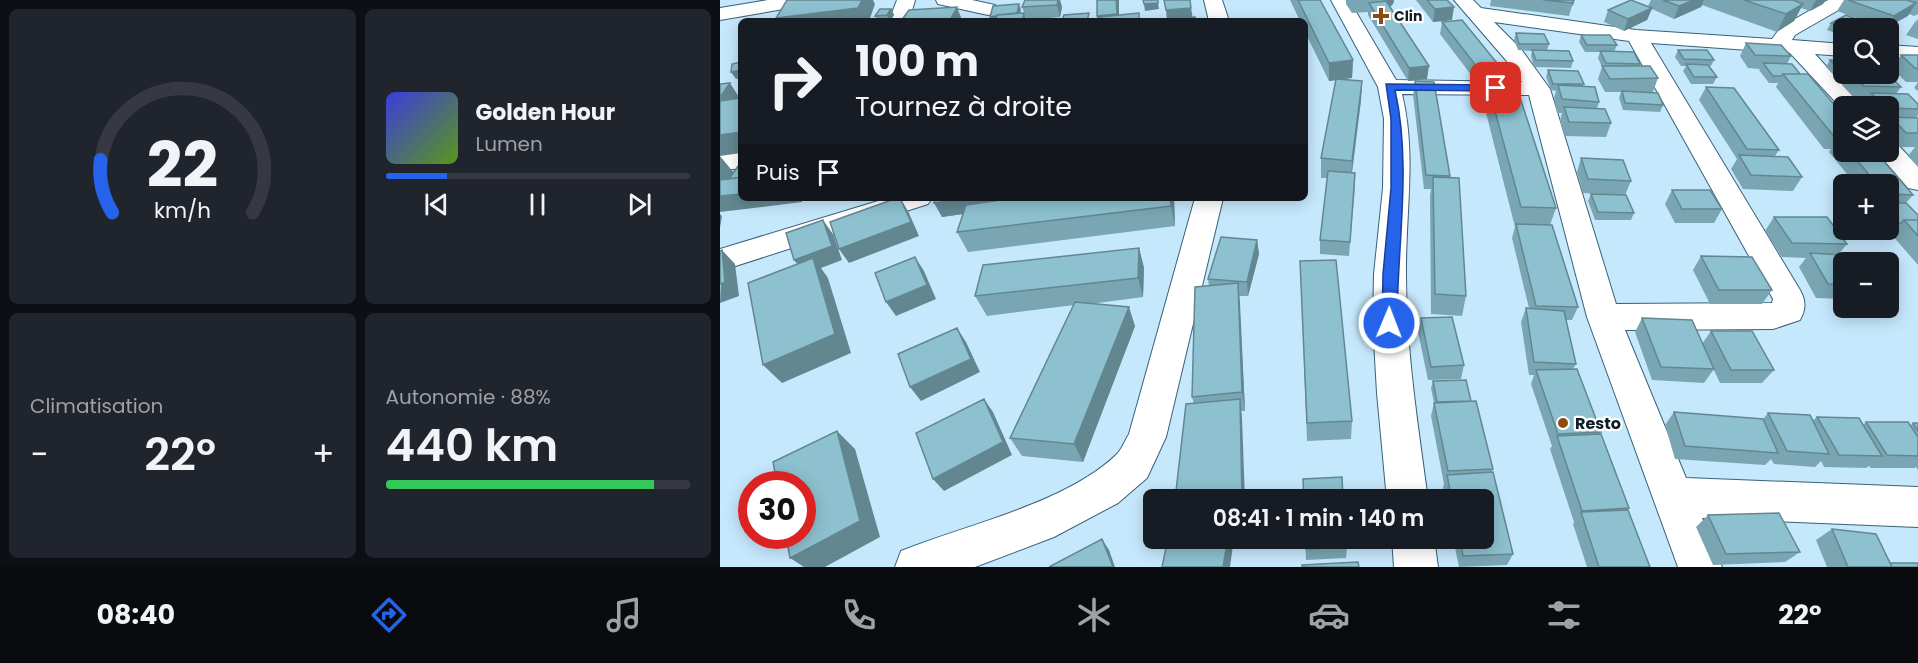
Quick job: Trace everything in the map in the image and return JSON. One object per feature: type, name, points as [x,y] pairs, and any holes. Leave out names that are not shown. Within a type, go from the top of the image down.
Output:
[{"type":"street","points":[[720,14],[801,0]]},
{"type":"street","points":[[900,18],[906,0]]},
{"type":"street","points":[[945,0],[990,10]]},
{"type":"street","points":[[1213,0],[1218,18]]},
{"type":"street","points":[[1340,0],[1389,87],[1396,119],[1397,188],[1390,274],[1389,323],[1407,489]]},
{"type":"street","points":[[1787,47],[1788,31],[1842,0]]},
{"type":"street","points":[[1469,7],[1636,36],[1833,49]]},
{"type":"street","points":[[1469,7],[1513,54],[1539,89],[1604,317],[1700,567]]},
{"type":"street","points":[[1604,317],[1773,316],[1788,311],[1789,299],[1636,36]]},
{"type":"street","points":[[1787,47],[1839,96]]},
{"type":"street","points":[[1899,52],[1918,53]]},
{"type":"street","points":[[1389,87],[1539,89]]},
{"type":"street","points":[[720,163],[738,160]]},
{"type":"street","points":[[1899,161],[1918,182]]},
{"type":"street","points":[[720,261],[909,201]]},
{"type":"street","points":[[917,567],[1039,522],[1104,489],[1133,465],[1147,436],[1208,201]]},
{"type":"street","points":[[1672,497],[1918,507]]},
{"type":"street","points":[[1414,549],[1416,567]]},
{"type":"building","points":[[787,0],[862,0],[858,8],[776,18]]},
{"type":"building","points":[[1025,0],[1058,0],[1057,5],[1022,7]]},
{"type":"building","points":[[1097,0],[1116,0],[1117,14],[1097,16]]},
{"type":"building","points":[[1143,0],[1158,0],[1158,3],[1144,4]]},
{"type":"building","points":[[1164,0],[1190,0],[1191,8],[1166,10]]},
{"type":"building","points":[[1298,0],[1320,0],[1353,60],[1329,63]]},
{"type":"building","points":[[1427,0],[1447,0],[1454,7],[1435,9]]},
{"type":"building","points":[[1543,0],[1573,0],[1573,3]]},
{"type":"building","points":[[1631,0],[1652,8],[1628,19],[1608,10]]},
{"type":"building","points":[[1663,0],[1694,0],[1679,6]]},
{"type":"building","points":[[1744,0],[1793,0],[1803,4],[1786,14]]},
{"type":"building","points":[[1848,0],[1907,0],[1916,3],[1894,16]]},
{"type":"building","points":[[1386,1],[1429,66],[1409,68],[1369,3]]},
{"type":"building","points":[[1019,4],[1017,13],[990,17],[993,6]]},
{"type":"building","points":[[957,7],[951,18],[903,18],[909,10]]},
{"type":"building","points":[[880,9],[891,9],[887,15],[875,16]]},
{"type":"building","points":[[1024,13],[1023,18],[996,18],[997,15]]},
{"type":"building","points":[[1089,13],[1088,18],[1063,18],[1064,15]]},
{"type":"building","points":[[1139,13],[1139,18],[1100,17]]},
{"type":"building","points":[[1462,20],[1501,68],[1480,71],[1442,22]]},
{"type":"building","points":[[1516,33],[1544,34],[1549,44],[1519,44]]},
{"type":"building","points":[[1581,35],[1610,35],[1617,45],[1587,45]]},
{"type":"building","points":[[1746,43],[1781,45],[1791,56],[1755,55]]},
{"type":"building","points":[[1532,50],[1569,51],[1573,61],[1536,60]]},
{"type":"building","points":[[1678,50],[1707,50],[1714,60],[1684,59]]},
{"type":"building","points":[[1600,51],[1634,52],[1640,64],[1606,63]]},
{"type":"building","points":[[1901,55],[1918,55],[1918,69],[1915,68]]},
{"type":"building","points":[[738,63],[738,71],[731,72],[732,64]]},
{"type":"building","points":[[1763,63],[1792,64],[1800,74],[1773,76]]},
{"type":"building","points":[[1686,64],[1708,65],[1717,77],[1694,77]]},
{"type":"building","points":[[1602,66],[1650,66],[1658,78],[1610,79]]},
{"type":"building","points":[[1548,70],[1578,71],[1584,84],[1553,84]]},
{"type":"building","points":[[1783,74],[1808,74],[1833,103],[1833,135]]},
{"type":"building","points":[[1486,78],[1514,79],[1556,208],[1521,207]]},
{"type":"building","points":[[1336,79],[1362,81],[1352,161],[1321,158]]},
{"type":"building","points":[[1415,81],[1434,82],[1450,176],[1426,175]]},
{"type":"building","points":[[730,83],[720,97],[720,84]]},
{"type":"building","points":[[1862,84],[1898,84],[1901,87],[1864,86]]},
{"type":"building","points":[[1558,85],[1595,87],[1599,102],[1562,99]]},
{"type":"building","points":[[1706,87],[1734,88],[1779,150],[1747,149]]},
{"type":"building","points":[[1622,91],[1658,93],[1663,105],[1625,103]]},
{"type":"building","points":[[1871,93],[1908,94],[1918,104],[1918,109],[1899,108],[1899,96],[1874,96]]},
{"type":"building","points":[[738,98],[738,132],[720,135],[720,101]]},
{"type":"building","points":[[1564,107],[1605,109],[1611,123],[1569,122]]},
{"type":"building","points":[[1899,117],[1918,118],[1918,133],[1906,133],[1899,126]]},
{"type":"building","points":[[1739,155],[1788,157],[1802,177],[1751,175]]},
{"type":"building","points":[[1581,158],[1623,160],[1631,181],[1588,179]]},
{"type":"building","points":[[1858,162],[1885,162],[1895,174],[1869,174]]},
{"type":"building","points":[[738,166],[738,178],[729,179]]},
{"type":"building","points":[[1328,171],[1355,173],[1350,242],[1320,240]]},
{"type":"building","points":[[738,177],[738,194],[720,196],[720,180]]},
{"type":"building","points":[[1433,177],[1459,178],[1466,296],[1435,294]]},
{"type":"building","points":[[1899,179],[1913,195],[1899,194]]},
{"type":"building","points":[[1672,190],[1710,190],[1722,209],[1682,209]]},
{"type":"building","points":[[1591,194],[1626,195],[1634,213],[1598,212]]},
{"type":"building","points":[[889,201],[901,201],[911,222],[839,249],[830,222]]},
{"type":"building","points":[[994,201],[1170,201],[1171,206],[957,232],[966,205]]},
{"type":"building","points":[[1899,203],[1906,203],[1918,215],[1918,220],[1904,220],[1899,223]]},
{"type":"building","points":[[1774,217],[1827,217],[1833,225],[1833,240],[1844,240],[1847,244],[1792,243]]},
{"type":"building","points":[[823,220],[832,246],[794,260],[786,233]]},
{"type":"building","points":[[1904,220],[1918,220],[1918,236]]},
{"type":"building","points":[[1516,224],[1552,225],[1578,307],[1536,306]]},
{"type":"building","points":[[1221,237],[1257,240],[1247,282],[1208,279]]},
{"type":"building","points":[[1139,248],[1138,278],[975,296],[983,265]]},
{"type":"building","points":[[722,250],[725,282],[720,284],[720,251]]},
{"type":"building","points":[[1810,253],[1833,254],[1833,284],[1828,284]]},
{"type":"building","points":[[1701,256],[1752,257],[1772,290],[1719,290]]},
{"type":"building","points":[[915,257],[927,285],[886,302],[875,273]]},
{"type":"building","points":[[813,258],[835,334],[763,365],[748,283]]},
{"type":"building","points":[[1336,260],[1352,421],[1307,423],[1300,261]]},
{"type":"building","points":[[1238,283],[1242,392],[1192,397],[1195,287]]},
{"type":"building","points":[[1075,302],[1129,307],[1074,444],[1010,438]]},
{"type":"building","points":[[1526,308],[1564,311],[1576,364],[1534,362]]},
{"type":"building","points":[[1452,317],[1464,365],[1431,367],[1421,318]]},
{"type":"building","points":[[1642,318],[1692,320],[1714,369],[1661,367]]},
{"type":"building","points":[[957,328],[971,359],[910,387],[898,354]]},
{"type":"building","points":[[1711,331],[1752,331],[1774,370],[1731,370]]},
{"type":"building","points":[[1577,369],[1601,432],[1558,434],[1536,370]]},
{"type":"building","points":[[1466,380],[1471,401],[1437,402],[1433,381]]},
{"type":"building","points":[[984,399],[1003,442],[933,479],[916,433]]},
{"type":"building","points":[[1240,399],[1242,489],[1176,489],[1186,404]]},
{"type":"building","points":[[1476,401],[1493,469],[1448,471],[1434,403]]},
{"type":"building","points":[[1674,412],[1763,419],[1778,453],[1685,446]]},
{"type":"building","points":[[1768,413],[1810,415],[1829,454],[1787,451]]},
{"type":"building","points":[[1817,417],[1859,418],[1882,456],[1839,455]]},
{"type":"building","points":[[1866,422],[1908,422],[1918,437],[1918,456],[1887,455]]},
{"type":"building","points":[[837,431],[860,521],[816,544],[816,471],[775,471],[773,462]]},
{"type":"building","points":[[1601,434],[1629,508],[1582,511],[1557,436]]},
{"type":"building","points":[[1493,472],[1513,554],[1463,556],[1462,549],[1494,549],[1494,489],[1450,489],[1447,475]]},
{"type":"building","points":[[1342,477],[1343,489],[1303,489],[1303,479]]},
{"type":"building","points":[[1628,510],[1650,567],[1599,567],[1581,512]]},
{"type":"building","points":[[1779,513],[1800,552],[1726,554],[1708,515]]},
{"type":"building","points":[[1832,529],[1876,534],[1892,567],[1848,567]]},
{"type":"building","points":[[1102,539],[1113,567],[1049,567]]},
{"type":"building","points":[[788,549],[807,549],[790,558]]},
{"type":"building","points":[[1166,549],[1226,549],[1223,567],[1162,567]]},
{"type":"building","points":[[1358,562],[1359,567],[1302,567],[1302,565]]},
{"type":"building","points":[[1890,563],[1918,563],[1918,567],[1892,567]]},
{"type":"place","name":"Clin","points":[[1381,16]]},
{"type":"place","name":"Resto","points":[[1563,423]]},
{"type":"route","points":[[1389,323],[1390,274],[1397,188],[1396,119],[1389,87],[1496,88]]}]
